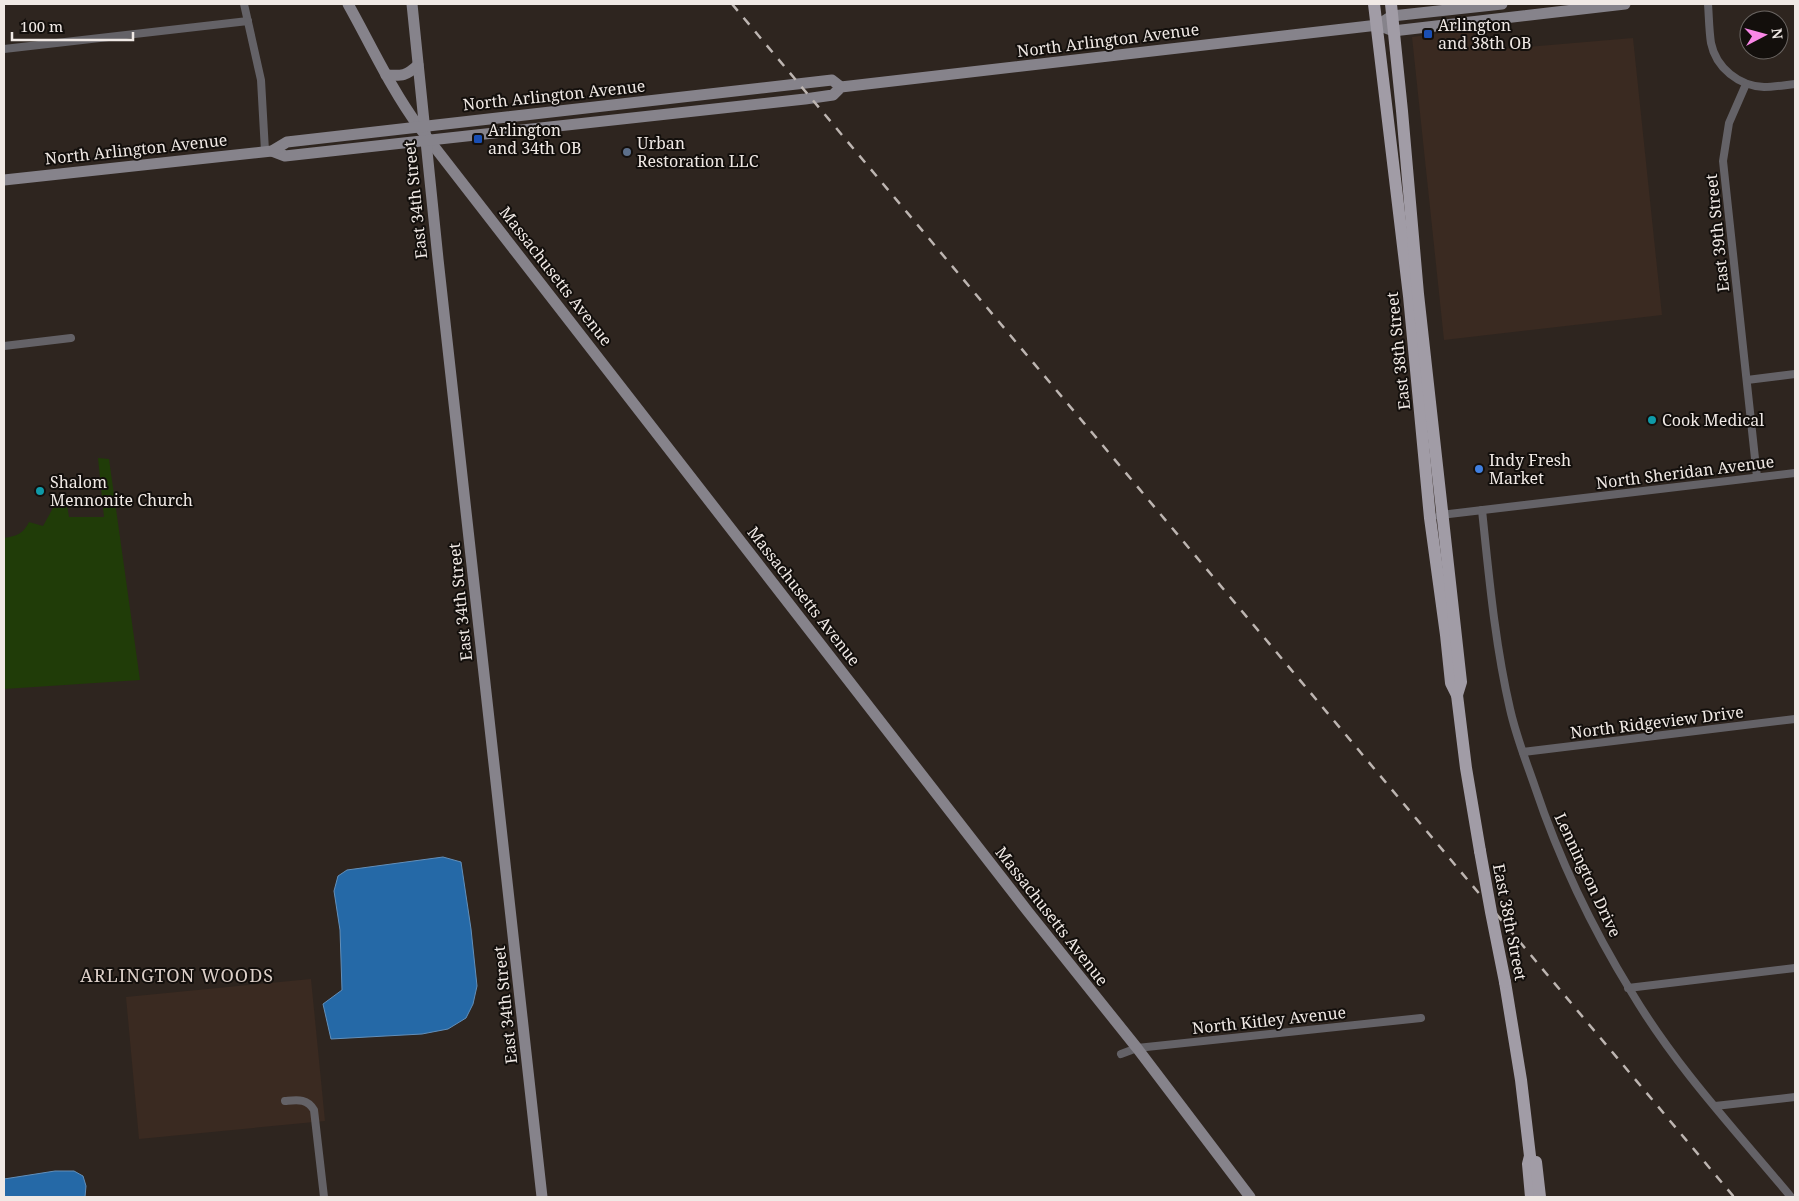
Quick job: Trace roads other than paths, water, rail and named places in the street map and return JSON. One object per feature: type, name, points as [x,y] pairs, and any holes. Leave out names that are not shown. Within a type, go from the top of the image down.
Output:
[{"type":"main road","name":"Massachusetts Avenue","points":[[348,4],[386,75],[425,134],[1029,913],[1137,1048],[1250,1197]]},
{"type":"main road","name":"East 34th Street","points":[[412,4],[542,1197]]},
{"type":"main road","name":"East 38th Street","points":[[1374,4],[1378,25],[1417,373],[1436,517]]},
{"type":"main road","name":"North Arlington Avenue","points":[[1378,25],[1391,10],[1502,4]]},
{"type":"main road","name":"North Arlington Avenue","points":[[4,180],[268,151],[284,156],[425,134],[832,80],[841,87],[1378,25],[1393,31],[1625,4]]},
{"type":"main road","name":"East 38th Street","points":[[1391,10],[1402,111],[1451,683],[1457,695],[1466,768],[1520,1071],[1530,1156],[1528,1164],[1531,1197]]},
{"type":"main road","points":[[386,75],[404,75],[418,65]]},
{"type":"main road","name":"East 38th Street","points":[[1530,1156],[1536,1162],[1540,1197]]},
{"type":"street","points":[[244,4],[262,80],[268,151]]},
{"type":"street","points":[[1708,4],[1711,41],[1717,59],[1730,74],[1746,84],[1764,87],[1795,84]]},
{"type":"street","points":[[4,49],[248,21]]},
{"type":"street","name":"East 39th Street","points":[[1746,84],[1729,123],[1723,161],[1757,477]]},
{"type":"street","points":[[4,346],[70,338]]},
{"type":"street","points":[[1747,380],[1795,374]]},
{"type":"street","name":"North Sheridan Avenue","points":[[1436,517],[1795,473]]},
{"type":"street","name":"Lennington Drive","points":[[1482,510],[1489,578],[1510,708],[1539,799],[1568,872],[1590,918],[1628,988],[1670,1050],[1791,1197]]},
{"type":"street","name":"North Ridgeview Drive","points":[[1523,752],[1795,719]]},
{"type":"street","points":[[1628,988],[1795,968]]},
{"type":"street","name":"North Kitley Avenue","points":[[1122,1054],[1137,1048],[1421,1018]]},
{"type":"street","points":[[1715,1106],[1795,1097]]},
{"type":"street","points":[[285,1101],[303,1100],[308,1102],[314,1110],[324,1197]]},
{"type":"water","points":[[443,857],[461,862],[471,929],[477,986],[473,1004],[466,1018],[448,1029],[422,1034],[331,1039],[323,1004],[342,990],[340,930],[334,891],[338,876],[347,870]]},
{"type":"water","points":[[55,1171],[74,1171],[83,1176],[86,1186],[85,1197],[4,1197],[4,1179]]},
{"type":"railway","points":[[732,4],[1734,1197]]},
{"type":"place","name":"Arlington and 38th OB","points":[[1428,34]]},
{"type":"place","name":"Arlington and 34th OB","points":[[478,139]]},
{"type":"place","name":"Urban Restoration LLC","points":[[627,152]]},
{"type":"place","name":"Cook Medical","points":[[1652,420]]},
{"type":"place","name":"Indy Fresh Market","points":[[1479,469]]},
{"type":"place","name":"Shalom Mennonite Church","points":[[40,491]]},
{"type":"district","name":"ARLINGTON WOODS","points":[[177,976]]}]
